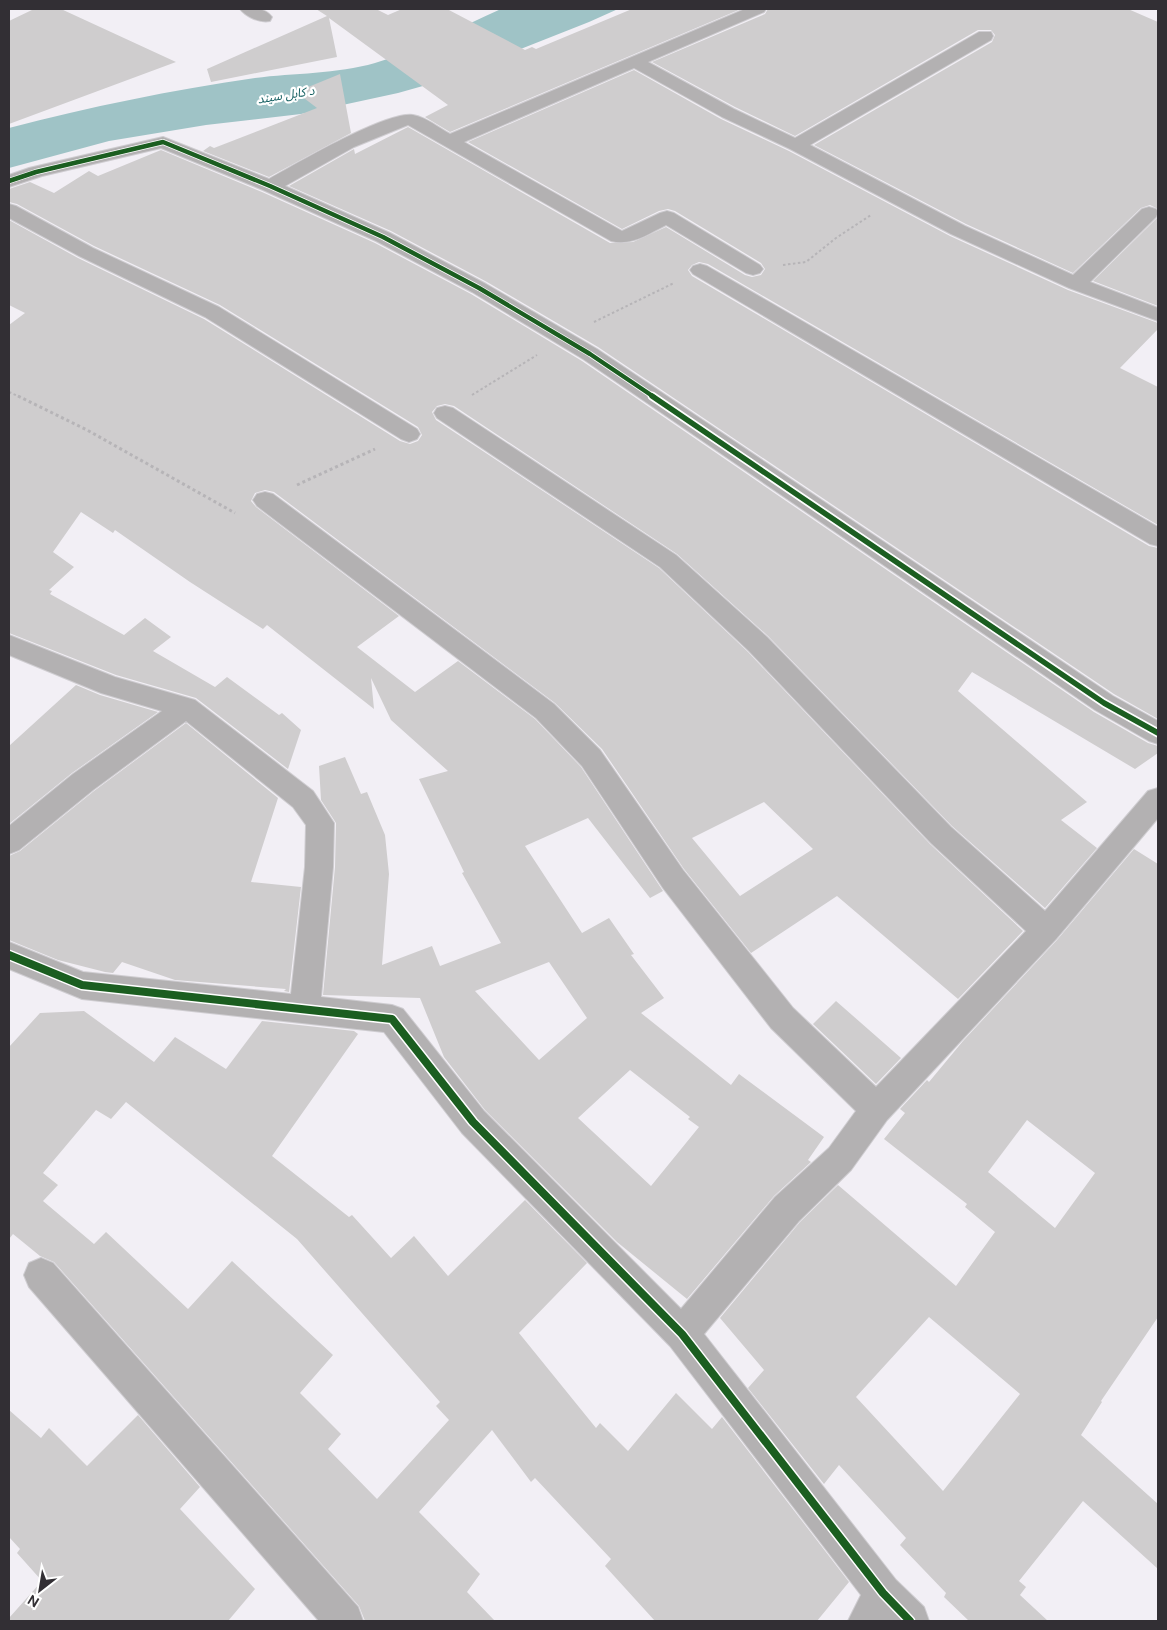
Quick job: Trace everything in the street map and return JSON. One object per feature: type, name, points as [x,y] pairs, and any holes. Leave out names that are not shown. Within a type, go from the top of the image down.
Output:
[{"type":"street","points":[[248,9],[264,17]]},
{"type":"street","points":[[456,138],[758,9]]},
{"type":"street","points":[[796,145],[985,36]]},
{"type":"street","points":[[635,62],[728,113],[796,145],[958,230],[1076,284],[1158,315]]},
{"type":"street","points":[[270,186],[348,143],[404,120],[412,120],[618,237],[627,237],[667,217],[752,268]]},
{"type":"street","points":[[9,181],[36,172],[163,142],[270,186],[383,237],[479,288],[563,338],[1104,703],[1158,733]]},
{"type":"street","points":[[9,210],[86,252],[212,312],[409,434]]},
{"type":"street","points":[[1076,284],[1149,213]]},
{"type":"street","points":[[700,270],[1158,538]]},
{"type":"street","points":[[445,413],[668,561],[758,644],[941,835],[1046,930]]},
{"type":"street","points":[[265,500],[545,711],[591,758],[673,879],[782,1018],[876,1109]]},
{"type":"street","points":[[9,645],[110,686],[186,707],[304,799],[320,823],[319,867],[305,1009]]},
{"type":"street","points":[[9,842],[83,782],[186,707]]},
{"type":"street","points":[[682,1334],[787,1209],[840,1159],[876,1109],[1046,930],[1158,799]]},
{"type":"street","points":[[9,955],[82,985],[392,1019],[473,1122],[682,1334],[875,1607],[910,1621]]},
{"type":"street","points":[[42,1275],[344,1621]]},
{"type":"path","points":[[752,268],[806,262],[836,238],[897,198]]},
{"type":"path","points":[[445,413],[563,338],[700,270]]},
{"type":"path","points":[[9,392],[87,430],[236,514],[409,434]]},
{"type":"water","name":"د کابل سيند","points":[[501,9],[618,9],[437,82],[398,93],[301,114],[206,125],[109,141],[9,168],[9,128],[100,106],[193,88],[255,78],[361,67],[407,52]]},
{"type":"building","points":[[34,9],[61,9],[176,62],[9,124],[9,21]]},
{"type":"building","points":[[316,9],[376,9],[388,15],[402,9],[447,9],[525,50],[532,47],[536,49],[632,9],[741,9],[450,132],[425,117],[448,105],[329,18],[337,57],[211,82],[207,69],[327,16]]},
{"type":"building","points":[[768,9],[1128,9],[1158,22],[1158,209],[1150,205],[1141,208],[1073,273],[966,224],[814,145],[992,42],[995,35],[991,30],[978,30],[795,136],[735,107],[652,62],[765,14]]},
{"type":"building","points":[[634,70],[721,119],[789,151],[950,236],[1068,290],[1158,323],[1158,329],[1120,368],[1158,387],[1158,525],[708,264],[699,262],[692,265],[688,270],[692,276],[1149,546],[1158,548],[1158,719],[1114,694],[598,347],[487,282],[391,231],[289,186],[354,149],[355,154],[408,127],[610,243],[633,242],[666,227],[745,275],[752,277],[761,275],[765,269],[761,263],[675,211],[668,209],[659,211],[622,229],[468,142]]},
{"type":"building","points":[[340,74],[351,133],[269,177],[203,151],[210,146],[214,148],[317,108],[296,92]]},
{"type":"building","points":[[161,150],[262,192],[375,243],[471,294],[582,361],[1094,712],[1148,743],[1158,746],[1158,753],[1135,769],[972,672],[958,691],[1087,802],[1061,820],[1097,848],[1045,908],[952,826],[768,636],[677,554],[454,406],[445,404],[437,406],[432,412],[436,420],[659,568],[748,652],[930,844],[1023,931],[958,999],[837,896],[751,953],[684,869],[602,749],[555,703],[274,492],[265,490],[255,493],[251,501],[256,507],[399,616],[357,647],[415,692],[458,661],[535,719],[581,767],[663,891],[650,898],[588,818],[525,846],[582,933],[609,918],[634,954],[631,955],[664,998],[641,1013],[731,1085],[739,1074],[824,1137],[808,1160],[811,1162],[774,1196],[687,1299],[617,1242],[485,1110],[444,1057],[420,998],[323,995],[335,867],[336,823],[321,800],[319,766],[345,757],[361,794],[367,792],[385,835],[389,874],[382,965],[432,946],[440,966],[501,943],[462,873],[464,872],[419,779],[448,771],[391,720],[371,678],[374,709],[267,625],[263,629],[190,582],[115,530],[113,533],[81,512],[53,552],[74,567],[49,590],[52,591],[50,594],[124,635],[145,618],[171,637],[153,651],[215,687],[227,677],[279,715],[282,713],[301,730],[288,769],[196,698],[116,675],[9,633],[9,325],[25,313],[9,305],[9,220],[78,258],[204,319],[400,441],[410,444],[418,441],[422,435],[418,427],[220,305],[94,246],[17,204],[9,202],[9,189],[30,182],[54,193],[89,171],[98,176]],"holes":[[[764,802],[813,849],[740,896],[692,838]],[[549,962],[587,1018],[539,1060],[475,991]],[[630,1070],[690,1117],[688,1119],[699,1127],[651,1186],[578,1118]]]},
{"type":"building","points":[[1158,216],[1158,306],[1093,281],[1157,218]]},
{"type":"building","points":[[76,685],[100,695],[158,712],[72,773],[9,824],[9,746]]},
{"type":"building","points":[[186,723],[278,798],[251,882],[301,887],[289,992],[284,991],[286,989],[175,980],[122,962],[113,973],[105,972],[58,960],[9,940],[9,856],[20,851],[94,791]]},
{"type":"building","points":[[1134,849],[1158,864],[1158,1317],[1101,1401],[1081,1435],[1158,1504],[1158,1569],[1083,1501],[1019,1581],[1026,1587],[1020,1595],[1048,1621],[969,1621],[944,1597],[946,1593],[900,1545],[906,1538],[839,1465],[824,1484],[748,1388],[764,1370],[720,1318],[800,1222],[838,1185],[956,1286],[995,1232],[965,1207],[967,1204],[884,1139],[905,1113],[900,1109],[927,1080],[929,1082],[963,1041],[1057,940]],"holes":[[[1027,1120],[1095,1173],[1055,1228],[988,1172]],[[929,1317],[1020,1394],[943,1491],[856,1397]]]},
{"type":"building","points":[[836,1001],[901,1058],[876,1084],[813,1024]]},
{"type":"building","points":[[84,1011],[154,1062],[175,1037],[226,1069],[262,1021],[354,1031],[358,1034],[272,1156],[349,1217],[352,1215],[391,1258],[414,1236],[448,1276],[525,1200],[587,1263],[519,1333],[596,1428],[600,1423],[628,1451],[676,1393],[712,1429],[722,1417],[849,1582],[817,1621],[655,1621],[605,1566],[611,1559],[535,1478],[531,1482],[492,1430],[419,1512],[480,1574],[467,1592],[495,1621],[365,1621],[359,1606],[54,1262],[40,1256],[13,1234],[9,1239],[9,1047],[40,1013]],"holes":[[[126,1102],[297,1239],[440,1402],[436,1406],[449,1420],[377,1499],[328,1449],[341,1434],[300,1393],[333,1355],[232,1261],[188,1309],[106,1232],[94,1244],[43,1201],[58,1185],[43,1173],[96,1110],[111,1119]]]},
{"type":"building","points":[[9,1410],[41,1438],[49,1428],[87,1466],[138,1415],[200,1487],[180,1509],[255,1589],[228,1621],[9,1621],[9,1618],[42,1581],[17,1553],[20,1549],[9,1537]]},
{"type":"cycle path","points":[[9,181],[36,172],[163,142],[270,186],[383,237],[479,288],[590,354],[1104,703],[1158,733]]},
{"type":"cycle path","points":[[9,955],[82,985],[392,1019],[473,1122],[682,1334],[883,1593],[910,1621]]}]
